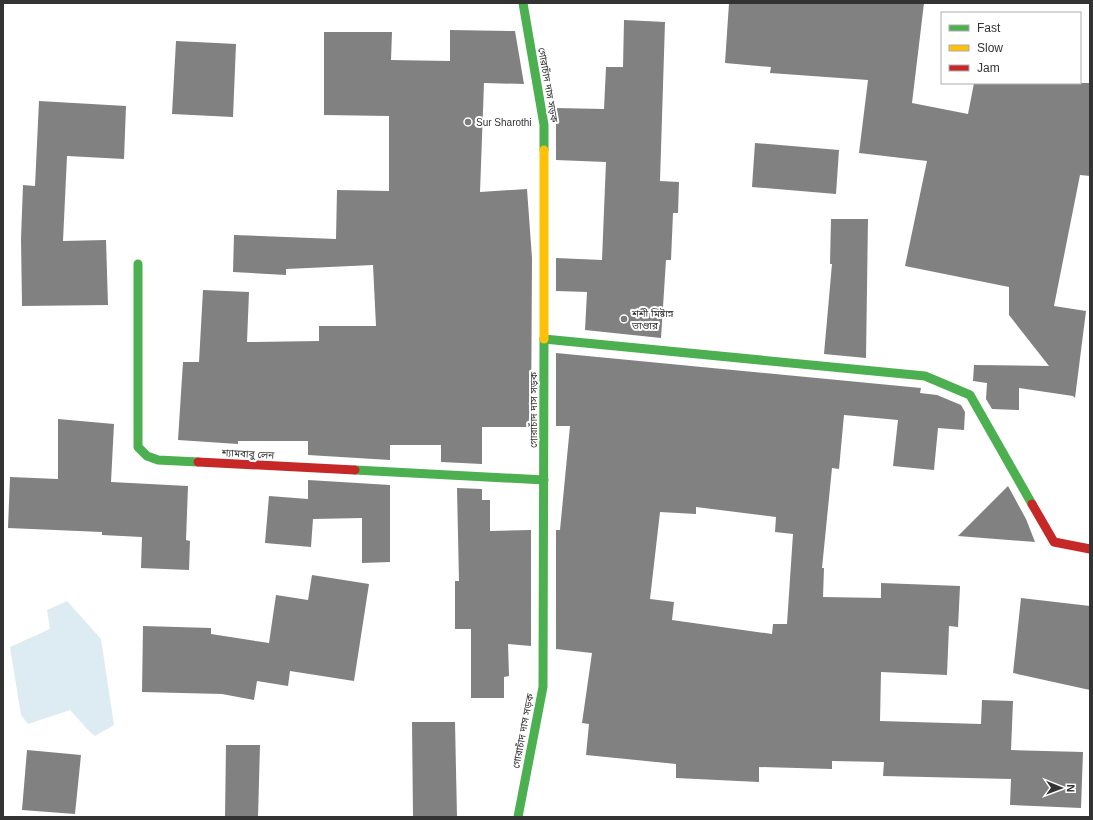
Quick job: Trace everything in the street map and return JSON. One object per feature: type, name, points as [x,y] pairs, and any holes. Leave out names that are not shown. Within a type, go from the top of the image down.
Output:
[{"type":"street","name":"গোরাচাঁদ দাস সড়ক","points":[[518,817],[543,687],[544,125],[522,3]]},
{"type":"street","name":"শ্যামবাবু লেন","points":[[138,264],[138,447],[147,456],[158,460],[544,480]]},
{"type":"street","points":[[544,339],[925,376],[970,395],[1054,542],[1090,549]]},
{"type":"shaded area","points":[[67,601],[101,639],[114,725],[95,736],[70,710],[28,724],[21,715],[10,647],[50,629],[47,610]]},
{"type":"building","points":[[729,3],[924,3],[912,103],[968,114],[974,84],[1090,83],[1090,176],[1080,175],[1054,306],[1086,311],[1075,398],[1073,396],[1019,388],[1019,410],[992,409],[986,399],[987,383],[973,381],[974,365],[1049,366],[1009,315],[1009,287],[905,266],[927,161],[859,153],[868,80],[770,73],[771,67],[725,63]]},
{"type":"building","points":[[624,20],[665,22],[660,181],[679,182],[678,213],[673,213],[671,260],[666,260],[661,338],[585,330],[587,292],[556,291],[556,258],[602,260],[606,162],[556,160],[555,108],[604,109],[606,67],[623,67]]},
{"type":"building","points":[[450,30],[515,31],[524,84],[484,83],[480,192],[527,189],[532,258],[531,427],[482,427],[482,464],[441,462],[441,445],[390,445],[390,460],[308,455],[308,441],[238,441],[238,444],[178,440],[183,362],[199,362],[203,290],[249,292],[247,342],[319,341],[319,326],[376,326],[373,265],[286,269],[286,275],[233,272],[234,235],[336,239],[337,190],[389,191],[389,116],[324,115],[324,32],[392,32],[391,60],[450,61]]},
{"type":"building","points":[[176,41],[236,44],[233,117],[172,114]]},
{"type":"building","points":[[39,101],[126,106],[124,159],[67,156],[63,241],[106,240],[108,305],[22,306],[21,238],[23,185],[35,186]]},
{"type":"building","points":[[755,143],[839,150],[836,194],[752,187]]},
{"type":"building","points":[[831,219],[868,219],[866,358],[824,354],[832,264],[830,264]]},
{"type":"building","points":[[556,353],[921,388],[920,393],[937,395],[961,405],[965,412],[964,430],[938,428],[934,470],[893,466],[898,420],[844,415],[839,469],[832,468],[822,568],[824,568],[823,597],[881,598],[881,583],[960,586],[958,627],[949,626],[947,675],[881,672],[880,721],[981,724],[982,700],[1013,701],[1011,750],[1083,752],[1081,808],[1010,805],[1011,779],[883,776],[884,762],[832,761],[832,769],[759,767],[759,782],[676,778],[676,764],[586,755],[589,724],[582,723],[592,653],[556,649],[556,530],[560,530],[570,426],[556,426]],"holes":[[[696,507],[776,517],[775,532],[793,534],[787,624],[773,624],[772,634],[672,620],[674,602],[650,599],[660,512],[696,514]]]},
{"type":"building","points":[[58,419],[114,424],[111,482],[188,486],[186,540],[190,541],[189,570],[141,568],[142,537],[102,535],[102,532],[8,528],[10,477],[58,479]]},
{"type":"building","points":[[308,480],[390,485],[390,562],[362,563],[362,518],[313,519],[311,547],[265,543],[269,496],[308,499]]},
{"type":"building","points":[[1008,486],[1026,519],[1035,542],[958,536]]},
{"type":"building","points":[[457,488],[482,489],[482,500],[490,500],[490,531],[531,530],[531,646],[508,644],[509,676],[504,677],[504,698],[471,698],[471,629],[455,629],[455,581],[459,581]]},
{"type":"building","points":[[312,575],[369,584],[354,681],[290,671],[288,686],[257,681],[254,700],[222,694],[142,692],[143,626],[211,628],[211,634],[269,643],[276,595],[308,600]]},
{"type":"building","points":[[1021,598],[1090,606],[1090,690],[1013,673]]},
{"type":"building","points":[[412,722],[455,722],[457,817],[413,817]]},
{"type":"building","points":[[226,745],[260,745],[258,817],[225,817]]},
{"type":"building","points":[[27,750],[81,755],[75,814],[22,810]]},
{"type":"traffic: fast","points":[[523,3],[544,125],[544,150]]},
{"type":"traffic: fast","points":[[138,264],[138,447],[147,456],[158,460],[198,462]]},
{"type":"traffic: fast","points":[[544,339],[925,376],[970,395],[1032,504]]},
{"type":"traffic: fast","points":[[518,817],[543,687],[544,339]]},
{"type":"traffic: fast","points":[[355,470],[544,480]]},
{"type":"traffic: slow","points":[[544,150],[544,339]]},
{"type":"traffic: jam","points":[[198,462],[355,470]]},
{"type":"traffic: jam","points":[[1032,504],[1054,542],[1090,549]]},
{"type":"place","name":"Sur Sharothi","points":[[468,122]]},
{"type":"place","name":"শশী মিষ্টান্ন ভাণ্ডার","points":[[624,319]]}]
